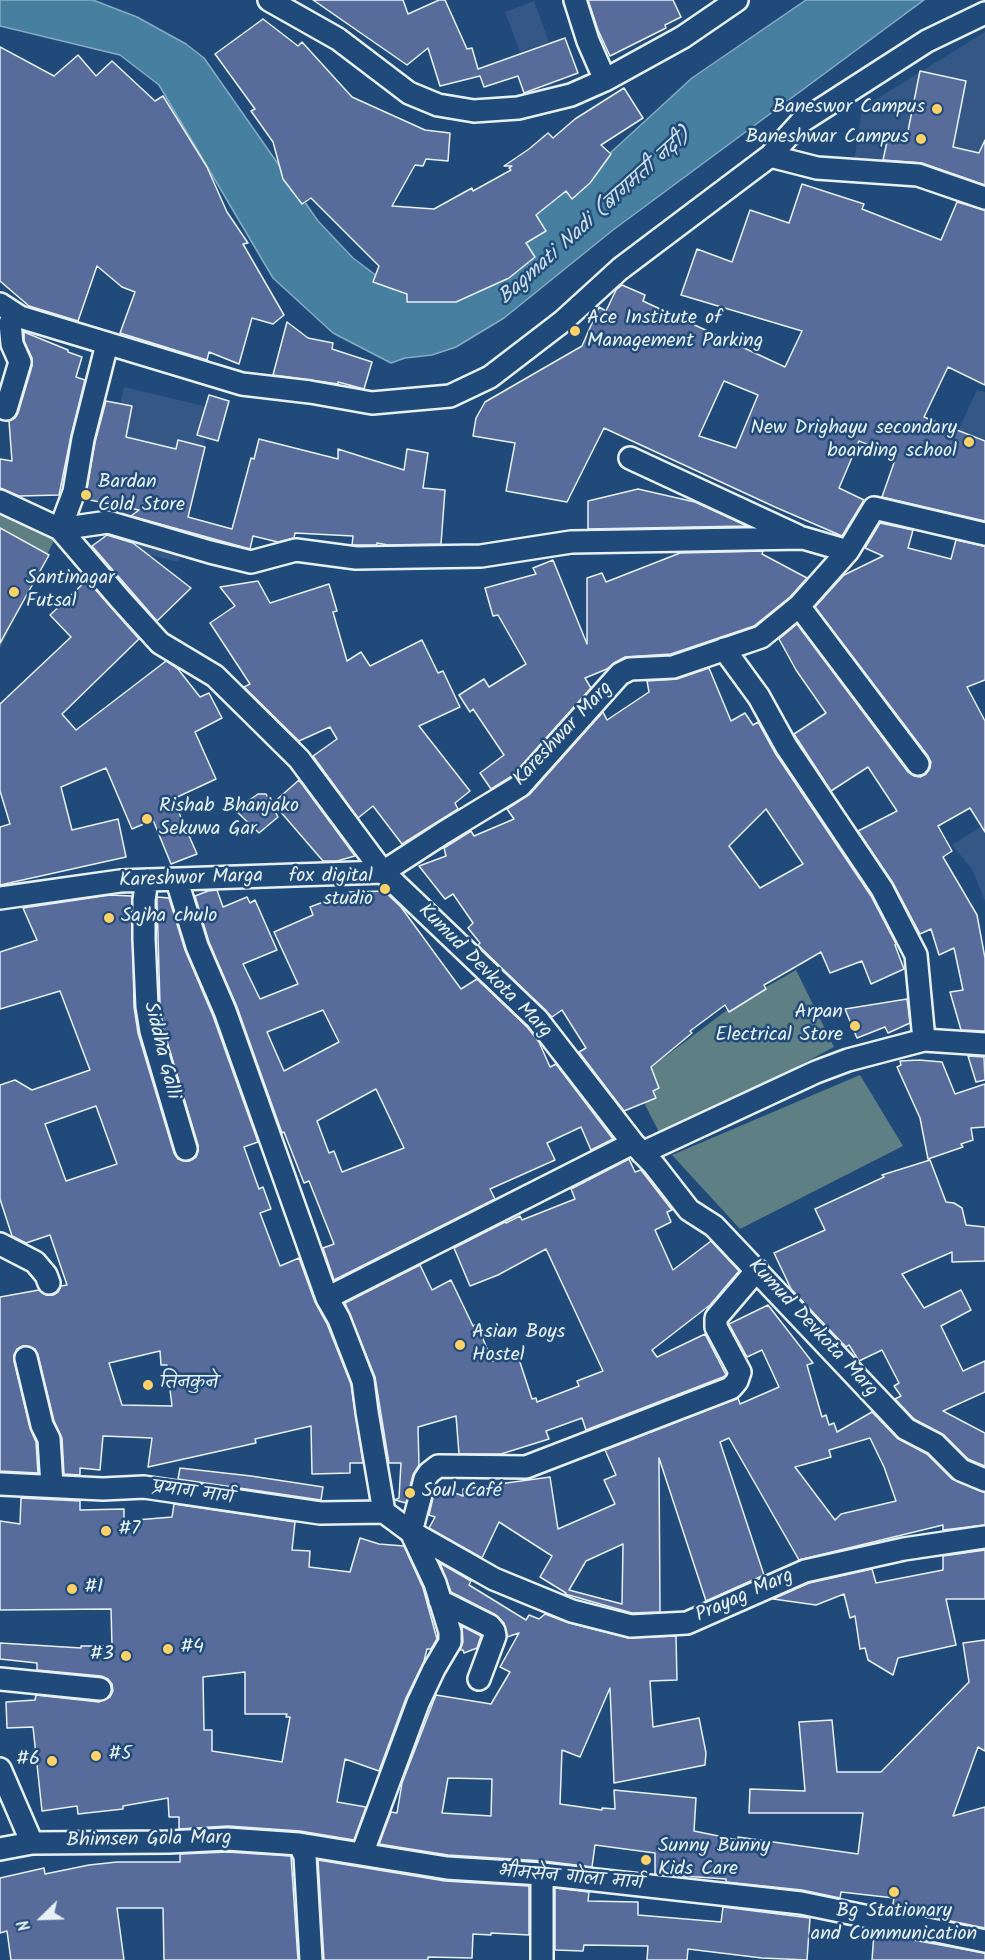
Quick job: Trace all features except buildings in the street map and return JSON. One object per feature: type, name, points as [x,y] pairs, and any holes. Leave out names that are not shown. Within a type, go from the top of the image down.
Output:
[{"type":"street","points":[[269,0],[355,50],[403,89],[438,105],[474,111],[518,108],[571,95],[605,80],[683,37],[737,0]]},
{"type":"street","points":[[575,0],[588,41],[605,80]]},
{"type":"street","points":[[0,407],[6,409],[20,362],[12,344],[8,309],[107,344],[242,384],[310,392],[372,403],[450,396],[490,377],[563,321],[620,269],[770,156],[801,122],[927,41],[985,13]]},
{"type":"street","points":[[770,156],[817,168],[918,175],[985,198]]},
{"type":"street","points":[[107,344],[83,439],[74,492],[60,529],[108,522],[251,562],[296,550],[356,558],[481,556],[571,542],[803,538]]},
{"type":"street","points":[[630,458],[803,538],[848,551]]},
{"type":"street","name":"Kumud Devkota Marg","points":[[0,501],[60,529],[160,643],[215,676],[299,759],[383,872],[537,1019],[689,1210],[714,1226],[906,1429],[935,1444],[961,1470],[985,1480]]},
{"type":"street","name":"Kareshwar Marg","points":[[383,872],[443,832],[520,786],[620,674],[630,669],[673,667],[761,637],[799,606],[848,551],[874,508],[985,534]]},
{"type":"street","points":[[799,606],[918,765]]},
{"type":"street","points":[[724,649],[759,697],[786,746],[882,889],[916,955],[924,1040]]},
{"type":"street","name":"Kareshwor Marga","points":[[0,898],[120,881],[383,872]]},
{"type":"street","name":"Siddha Galli","points":[[147,880],[144,900],[147,1006],[151,1031],[186,1149]]},
{"type":"street","points":[[177,880],[197,946],[225,1011],[327,1298],[339,1319],[363,1381],[384,1512]]},
{"type":"street","points":[[327,1298],[638,1148],[848,1059],[924,1040],[985,1044]]},
{"type":"street","points":[[0,1244],[34,1262],[46,1275],[49,1283]]},
{"type":"street","points":[[362,1854],[418,1703],[450,1642],[450,1632],[435,1583],[411,1532],[425,1479],[438,1467],[526,1467],[731,1388],[740,1372],[716,1327],[716,1318],[757,1270]]},
{"type":"street","points":[[26,1358],[42,1425],[49,1439],[52,1485]]},
{"type":"street","name":"प्रयाग मार्ग","points":[[0,1484],[103,1489],[144,1487],[320,1514],[384,1512]]},
{"type":"street","name":"Prayag Marg","points":[[384,1512],[411,1532],[494,1579],[572,1611],[631,1626],[687,1623],[805,1571],[895,1551],[985,1537]]},
{"type":"street","points":[[440,1601],[490,1626],[494,1631],[495,1636],[479,1678]]},
{"type":"street","points":[[0,1679],[100,1689]]},
{"type":"street","points":[[0,1769],[32,1843]]},
{"type":"street","name":"Bhimsen Gola Marg","points":[[0,1849],[32,1843],[169,1842],[226,1839],[299,1844]]},
{"type":"street","points":[[299,1844],[305,1856],[311,1960]]},
{"type":"street","name":"भीमसेन गोला मार्ग","points":[[299,1844],[447,1868],[542,1874],[801,1903],[985,1941]]},
{"type":"street","points":[[542,1874],[542,1960]]},
{"type":"shaded area","points":[[534,1],[549,42],[520,52],[505,12]]},
{"type":"shaded area","name":"Baneshwar Campus","points":[[985,32],[985,202],[853,169],[862,108]]},
{"type":"shaded area","points":[[124,387],[212,408],[179,562],[101,544],[116,485],[108,465]]},
{"type":"shaded area","name":"New Drighayu secondary boarding school","points":[[977,390],[985,392],[985,509],[930,492]]},
{"type":"shaded area","points":[[985,824],[985,901],[972,869],[952,845]]},
{"type":"green space","name":"Santinagar Futsal","points":[[0,508],[56,537],[0,647]]},
{"type":"green space","points":[[796,970],[834,1047],[662,1138],[633,1081],[731,1007]]},
{"type":"green space","points":[[860,1075],[903,1146],[740,1229],[672,1155]]},
{"type":"water","name":"Bagmati Nadi (बागमती नदी)","points":[[0,0],[93,0],[137,17],[186,44],[204,58],[318,221],[353,258],[394,289],[596,166],[692,78],[806,0],[924,0],[613,230],[504,318],[456,347],[432,355],[405,358],[391,363],[333,333],[273,278],[159,85],[120,55],[0,26]]},
{"type":"place","name":"Baneswor Campus","points":[[937,109]]},
{"type":"place","name":"Baneshwar Campus","points":[[921,139]]},
{"type":"place","name":"Ace Institute of Management Parking","points":[[575,331]]},
{"type":"place","name":"New Drighayu secondary boarding school","points":[[969,442]]},
{"type":"place","name":"Bardan Cold Store","points":[[86,495]]},
{"type":"place","name":"Santinagar Futsal","points":[[14,592]]},
{"type":"place","name":"Rishab Bhanjako Sekuwa Gar","points":[[147,819]]},
{"type":"place","name":"fox digital studio","points":[[385,889]]},
{"type":"place","name":"Sajha chulo","points":[[109,918]]},
{"type":"place","name":"Arpan Electrical Store","points":[[855,1026]]},
{"type":"place","name":"Asian Boys Hostel","points":[[460,1345]]},
{"type":"place","name":"तिनकुने","points":[[148,1385]]},
{"type":"place","name":"Soul Café","points":[[410,1493]]},
{"type":"place","name":"#7","points":[[106,1531]]},
{"type":"place","name":"#1","points":[[72,1589]]},
{"type":"place","name":"#4","points":[[168,1649]]},
{"type":"place","name":"#3","points":[[126,1656]]},
{"type":"place","name":"#5","points":[[96,1756]]},
{"type":"place","name":"#6","points":[[52,1761]]},
{"type":"place","name":"Sunny Bunny Kids Care","points":[[646,1860]]},
{"type":"place","name":"Bg Stationary and Communication","points":[[894,1892]]}]
